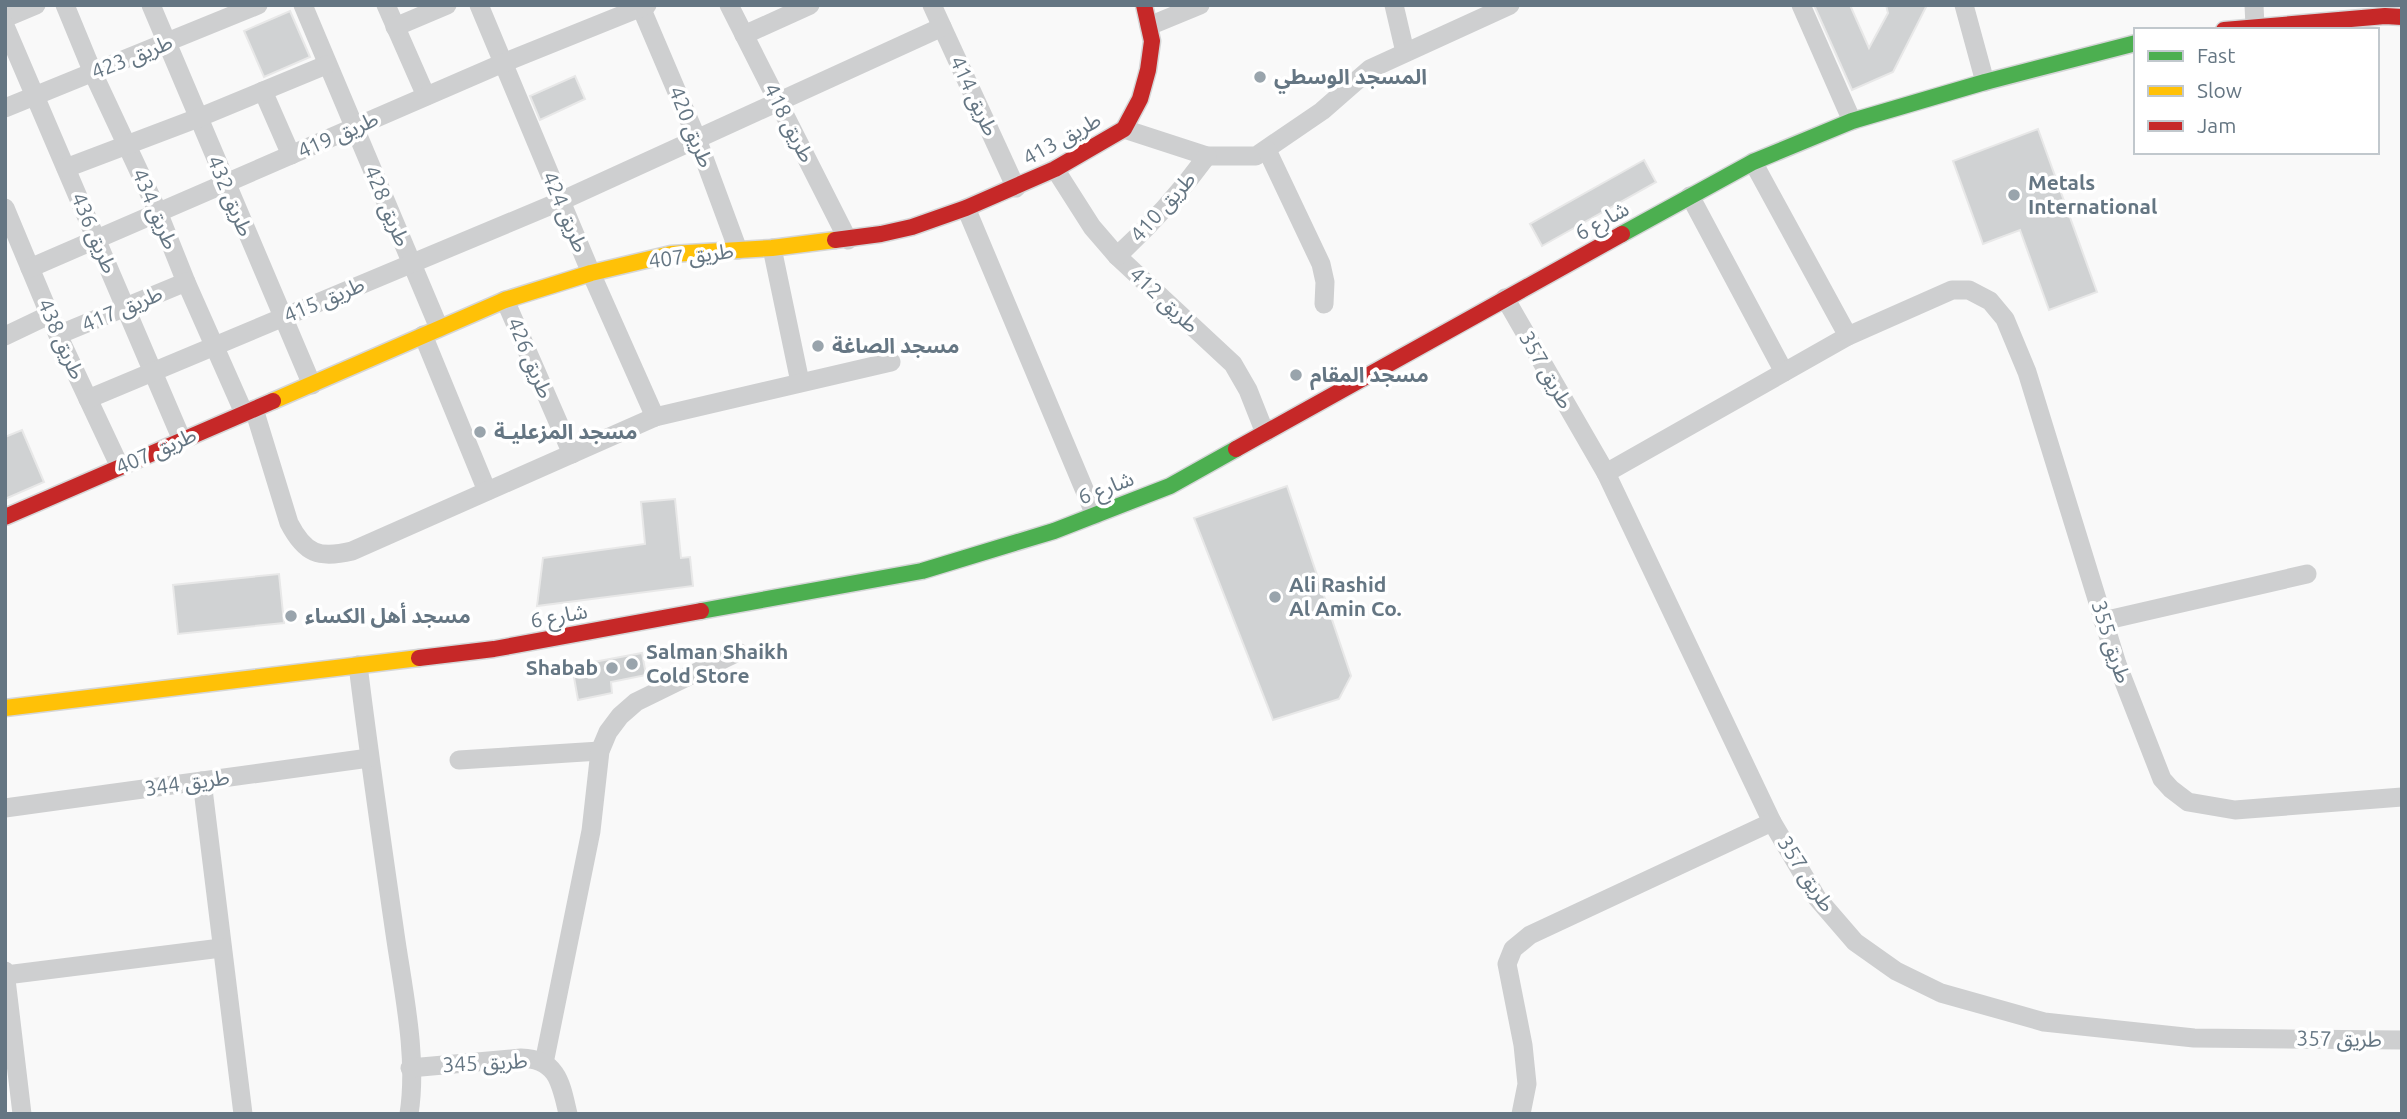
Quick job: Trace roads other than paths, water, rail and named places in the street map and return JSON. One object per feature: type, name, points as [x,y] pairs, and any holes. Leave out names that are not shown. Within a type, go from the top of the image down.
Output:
[{"type":"street","points":[[5,18],[36,5]]},
{"type":"street","name":"طريق 434","points":[[65,5],[215,346],[249,411],[297,539],[310,551],[331,556],[352,551],[487,491]]},
{"type":"street","name":"طريق 432","points":[[151,5],[312,385]]},
{"type":"street","name":"طريق 423","points":[[5,108],[258,5]]},
{"type":"street","name":"طريق 428","points":[[303,5],[411,264],[431,332]]},
{"type":"street","points":[[386,5],[426,96]]},
{"type":"street","points":[[396,27],[447,5]]},
{"type":"street","name":"طريق 424","points":[[479,5],[591,273],[655,417]]},
{"type":"street","name":"طريق 418","points":[[729,5],[848,240]]},
{"type":"street","points":[[744,35],[810,5]]},
{"type":"street","name":"طريق 414","points":[[932,5],[1016,188]]},
{"type":"street","name":"طريق 413","points":[[1016,188],[1124,129],[1140,99],[1148,69],[1152,41],[1144,5]]},
{"type":"street","points":[[1149,26],[1200,5]]},
{"type":"street","points":[[1394,5],[1405,52]]},
{"type":"street","points":[[1801,5],[1852,121]]},
{"type":"street","points":[[1964,5],[1985,82]]},
{"type":"street","points":[[2255,5],[2255,26]]},
{"type":"street","name":"طريق 419","points":[[30,268],[503,63],[642,6]]},
{"type":"street","name":"طريق 420","points":[[642,6],[697,139],[738,250]]},
{"type":"street","points":[[1124,129],[1207,156],[1256,156],[1322,111],[1370,69],[1502,7]]},
{"type":"street","points":[[2240,28],[2385,16],[2402,18]]},
{"type":"street","name":"طريق 436","points":[[5,26],[182,440]]},
{"type":"street","name":"طريق 415","points":[[88,400],[561,201],[942,27]]},
{"type":"street","name":"شارع 6","points":[[5,708],[494,649],[922,571],[1054,531],[1170,486],[1753,162],[1852,121],[1985,82],[2134,44]]},
{"type":"street","points":[[66,168],[198,118],[326,65]]},
{"type":"street","points":[[263,91],[291,155]]},
{"type":"street","points":[[1267,150],[1321,264],[1325,282],[1324,304]]},
{"type":"street","name":"طريق 410","points":[[1117,256],[1151,225],[1207,156]]},
{"type":"street","points":[[1606,474],[1848,336],[1753,162]]},
{"type":"street","name":"طريق 412","points":[[1055,169],[1092,227],[1117,256],[1233,364],[1248,390],[1265,433]]},
{"type":"street","name":"طريق 407","points":[[5,517],[505,300],[591,273],[671,254],[848,240],[912,227],[1016,188]]},
{"type":"street","points":[[1690,196],[1784,372]]},
{"type":"street","name":"طريق 438","points":[[5,208],[49,315],[120,467]]},
{"type":"street","points":[[966,208],[1094,515]]},
{"type":"street","points":[[772,248],[800,382]]},
{"type":"street","name":"طريق 417","points":[[58,335],[186,282]]},
{"type":"street","name":"طريق 355","points":[[1848,336],[1959,289],[1969,290],[1990,301],[2005,319],[2027,372],[2117,664],[2162,779],[2171,789],[2188,802],[2235,810],[2402,797]]},
{"type":"street","name":"طريق 357","points":[[1505,298],[1606,474],[1772,822],[1817,898],[1855,942],[1896,971],[1941,993],[2045,1022],[2194,1038],[2402,1040]]},
{"type":"street","name":"طريق 426","points":[[505,300],[572,454]]},
{"type":"street","name":"طريق 417","points":[[5,336],[49,315]]},
{"type":"street","points":[[431,332],[487,491],[655,417],[891,362]]},
{"type":"street","points":[[2103,621],[2307,574]]},
{"type":"street","points":[[544,1063],[591,831],[600,751],[608,732],[620,716],[636,702],[738,652]]},
{"type":"street","points":[[358,665],[407,1020],[409,1114]]},
{"type":"street","points":[[459,760],[600,751]]},
{"type":"street","name":"طريق 344","points":[[5,808],[369,758]]},
{"type":"street","points":[[202,781],[243,1114]]},
{"type":"street","points":[[1521,1114],[1527,1084],[1523,1045],[1507,964],[1513,949],[1530,935],[1772,822]]},
{"type":"street","points":[[22,1114],[6,973],[221,948]]},
{"type":"street","name":"طريق 345","points":[[410,1068],[521,1058],[544,1063],[558,1077],[568,1114]]},
{"type":"place","name":"المسجد الوسطي","points":[[1260,77]]},
{"type":"place","name":"Metals International","points":[[2014,195]]},
{"type":"place","name":"مسجد الصاغة","points":[[818,346]]},
{"type":"place","name":"مسجد المقام","points":[[1296,375]]},
{"type":"place","name":"مسجد المزعليـة","points":[[480,432]]},
{"type":"place","name":"Ali Rashid Al Amin Co.","points":[[1275,597]]},
{"type":"place","name":"مسجد أهل الكساء","points":[[291,616]]},
{"type":"place","name":"Salman Shaikh Cold Store","points":[[632,664]]},
{"type":"place","name":"Shabab","points":[[612,668]]}]
